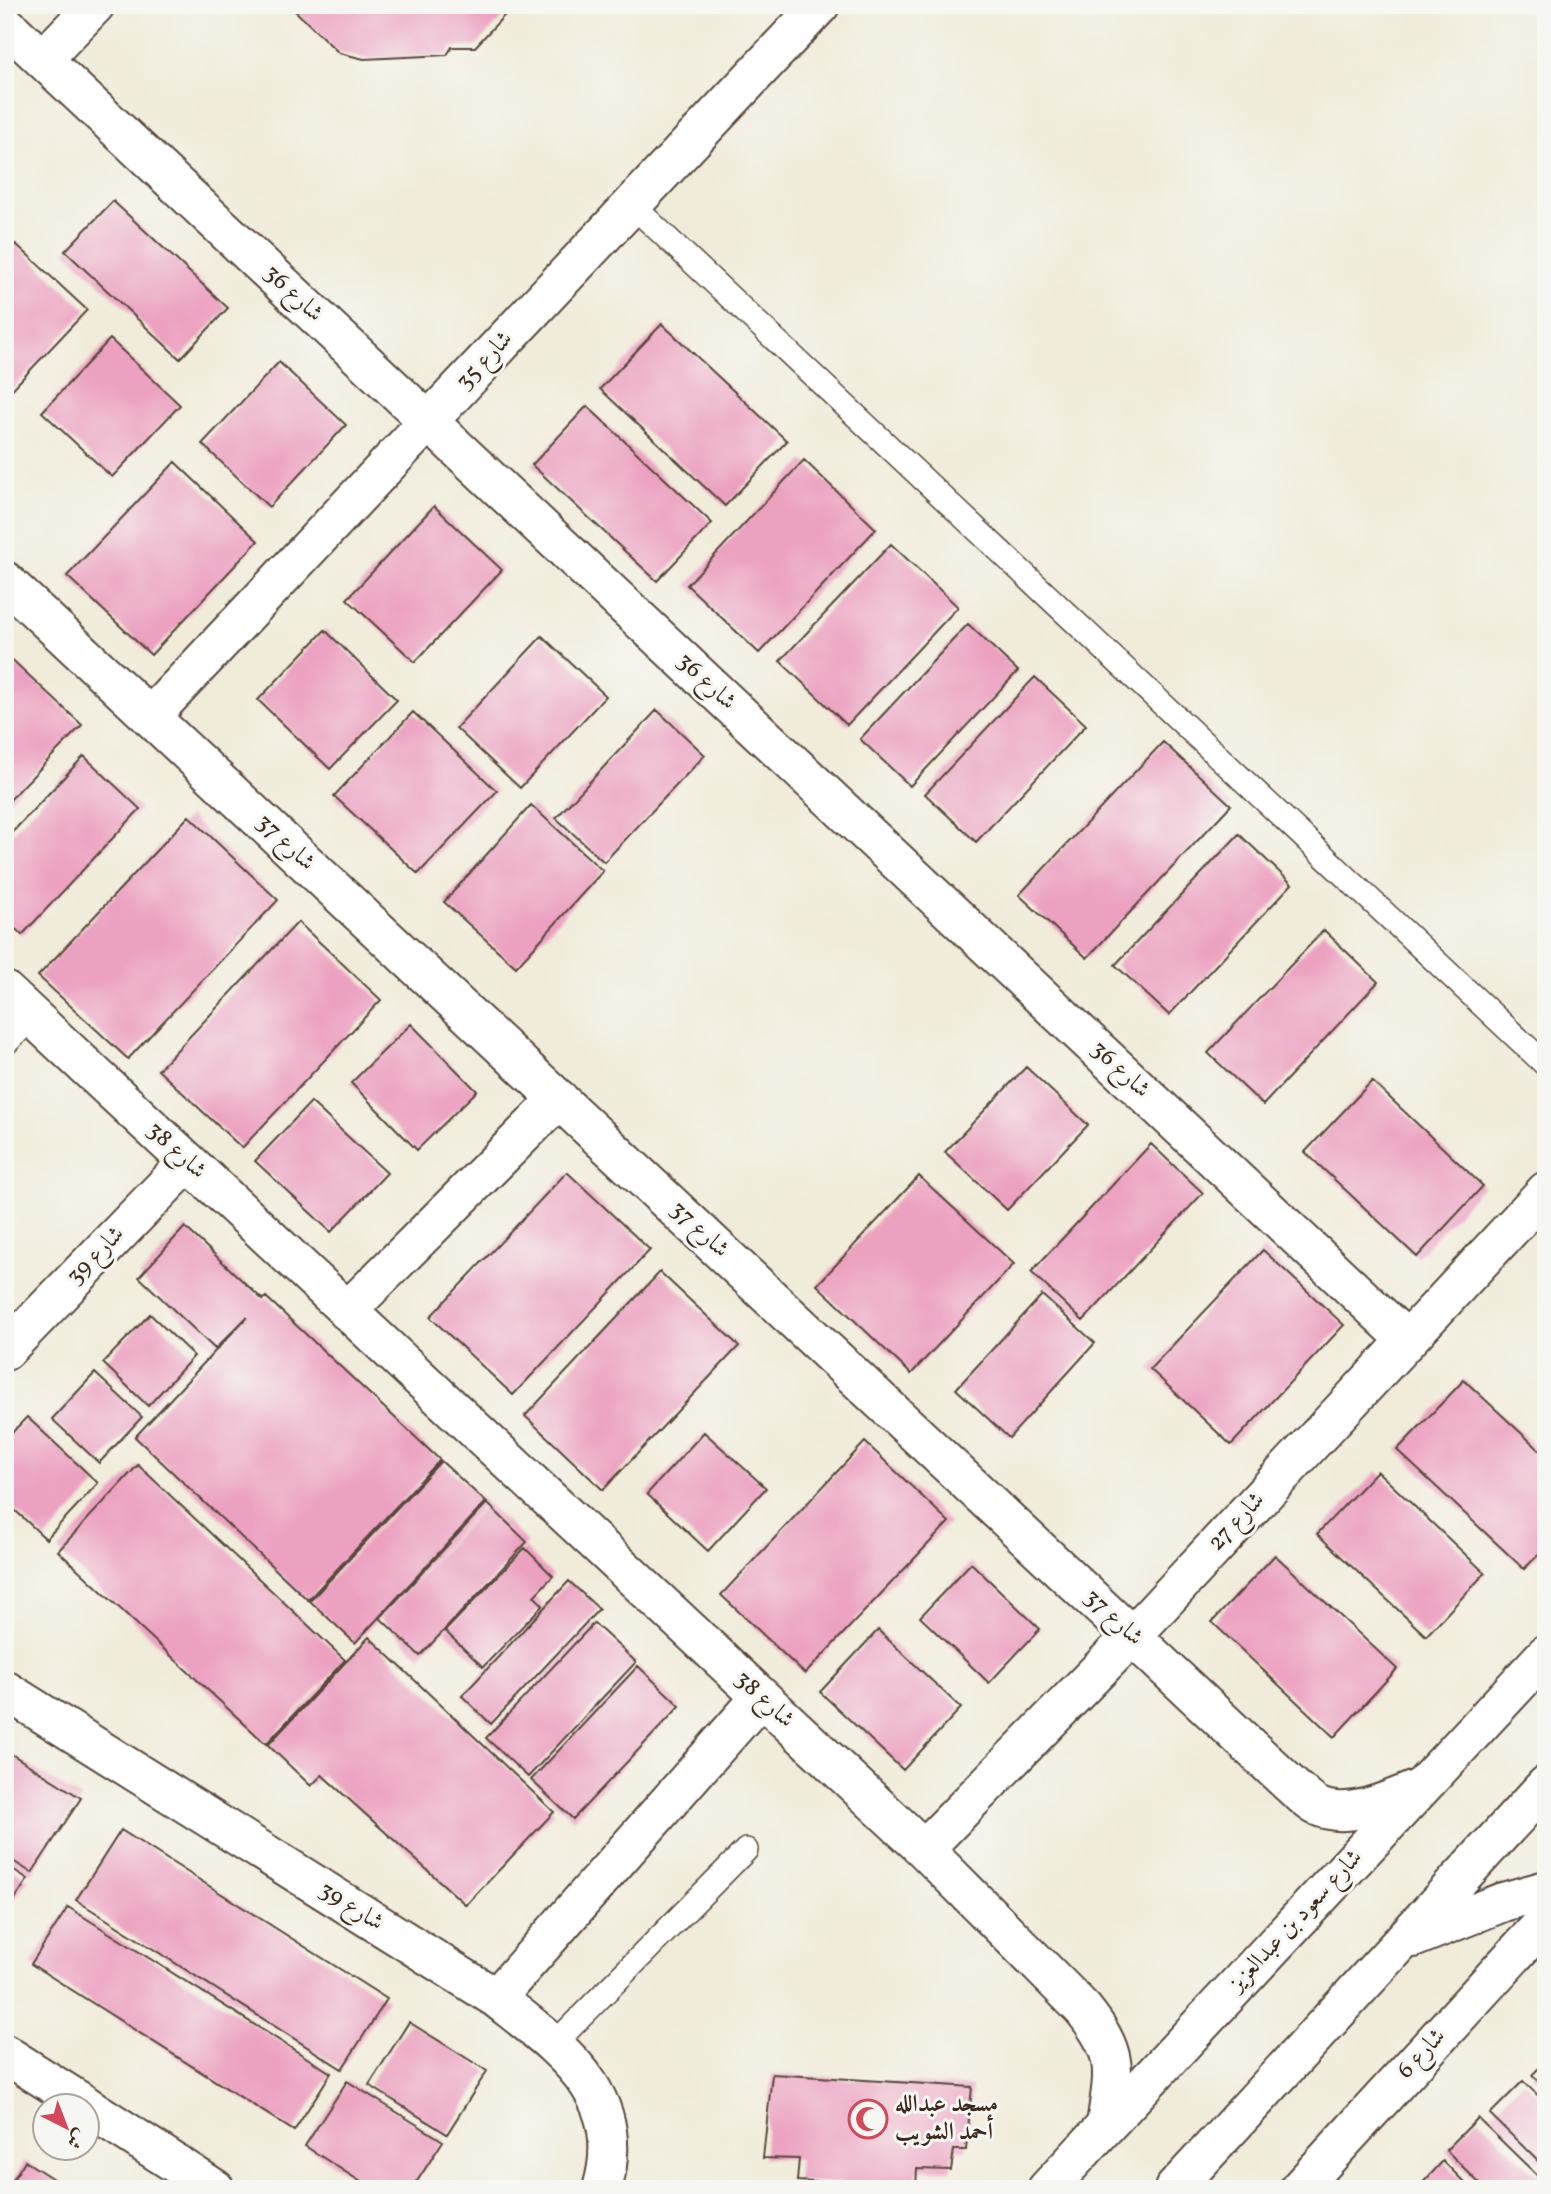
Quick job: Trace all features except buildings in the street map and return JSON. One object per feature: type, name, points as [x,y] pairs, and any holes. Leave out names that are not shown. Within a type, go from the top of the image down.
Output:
[{"type":"street","points":[[43,59],[95,5]]},
{"type":"street","name":"شارع 35","points":[[150,717],[820,5]]},
{"type":"street","name":"شارع 36","points":[[5,24],[1407,1340]]},
{"type":"street","name":"شارع 37","points":[[5,581],[1317,1806],[1337,1811],[1366,1808],[1418,1789]]},
{"type":"street","name":"شارع 38","points":[[5,991],[924,1849],[1083,2009],[1101,2032],[1112,2054],[1106,2125]]},
{"type":"street","points":[[348,1311],[559,1099]]},
{"type":"street","name":"شارع 39","points":[[5,1351],[188,1162]]},
{"type":"street","name":"شارع 27","points":[[924,1849],[1132,1636],[1546,1191]]},
{"type":"street","name":"شارع سعود بن عبدالعزيز","points":[[1047,2189],[1546,1654]]},
{"type":"street","name":"شارع 39","points":[[5,1690],[496,1998],[554,2044],[580,2070],[599,2102],[608,2150],[602,2189]]},
{"type":"street","points":[[496,1998],[761,1697]]},
{"type":"street","points":[[1174,2189],[1546,1785]]},
{"type":"street","points":[[1398,1945],[1503,1902],[1546,1890]]},
{"type":"street","name":"شارع 6","points":[[1299,2189],[1546,1920]]},
{"type":"street","points":[[5,2054],[64,2092]]},
{"type":"street","points":[[102,2117],[215,2189]]},
{"type":"lane","points":[[632,205],[1546,1065]]},
{"type":"lane","points":[[5,1044],[33,1017]]},
{"type":"lane","points":[[554,2044],[746,1850]]},
{"type":"place","name":"مسجد عبدالله أحمد الشويب","points":[[868,2119]]}]
